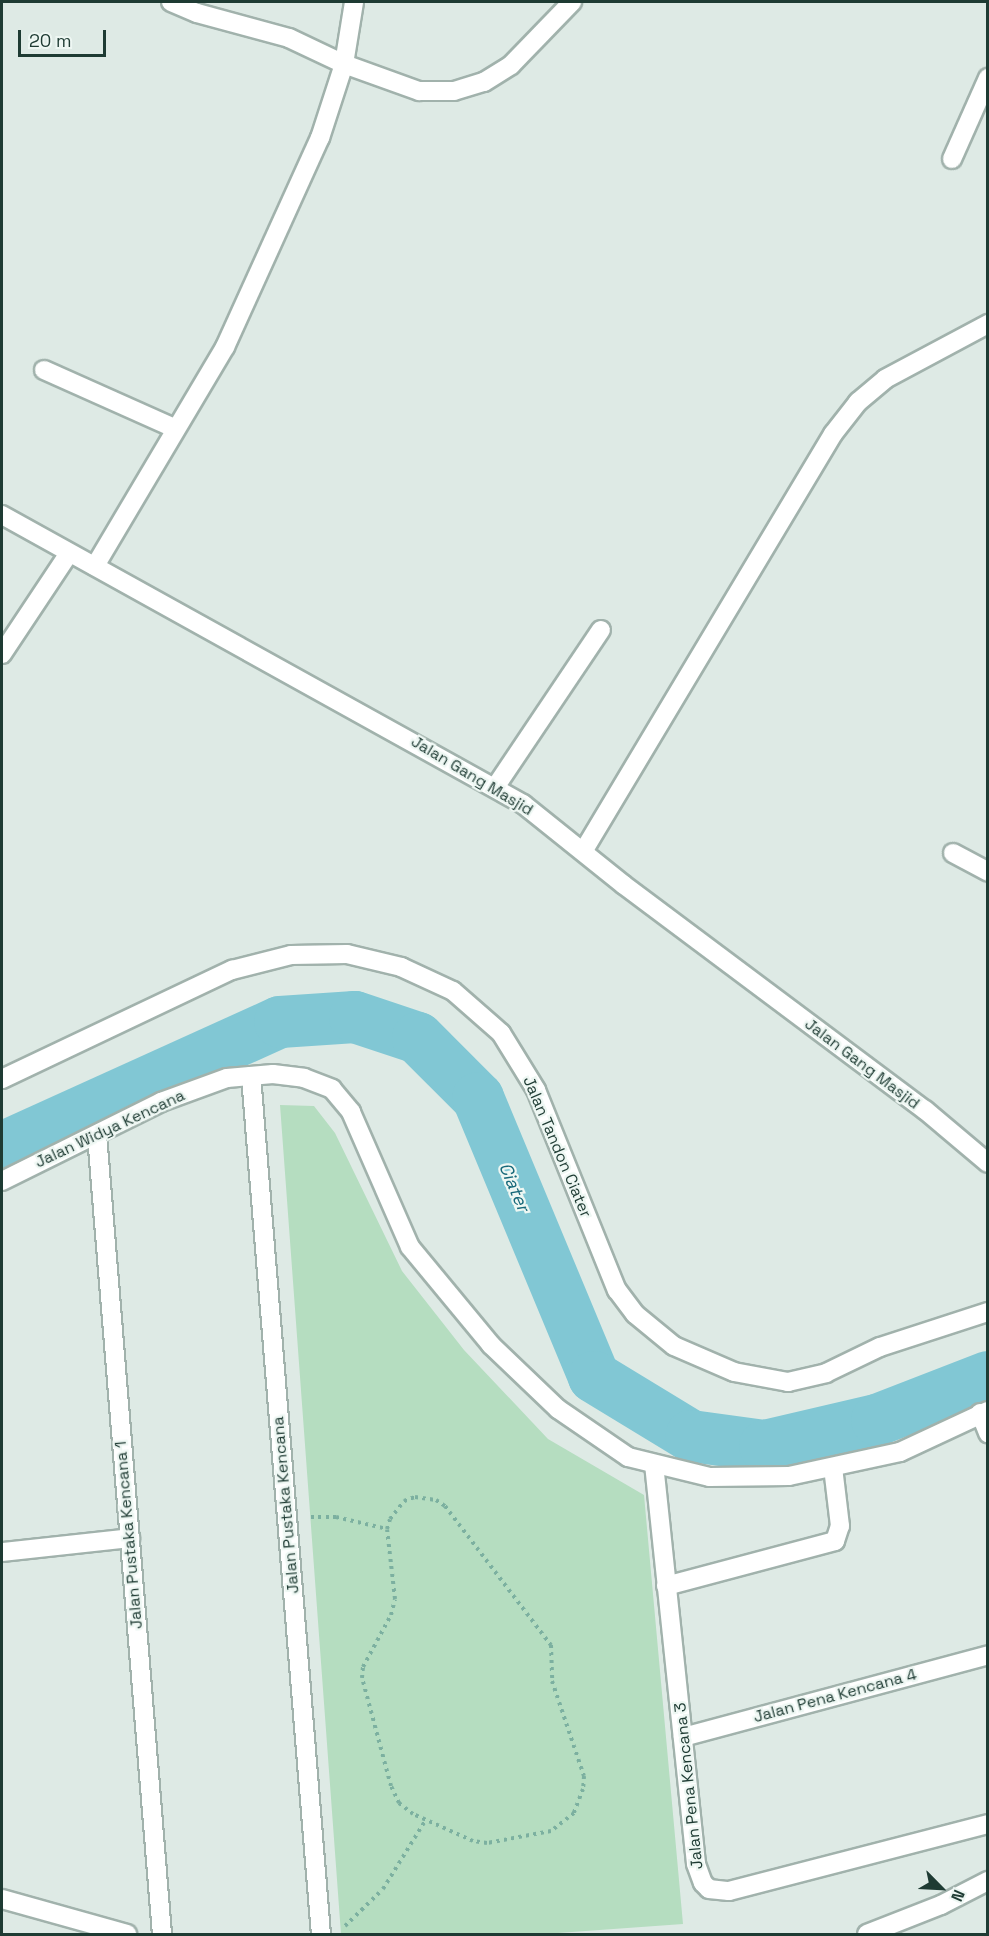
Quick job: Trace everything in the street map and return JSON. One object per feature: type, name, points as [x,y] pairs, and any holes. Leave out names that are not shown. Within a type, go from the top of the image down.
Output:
[{"type":"street","points":[[171,2],[196,13],[289,38],[344,64],[419,91],[454,91],[484,82],[511,65],[572,2]]},
{"type":"street","points":[[95,566],[174,428],[225,347],[320,138],[344,64],[354,2]]},
{"type":"street","points":[[952,159],[987,78]]},
{"type":"street","points":[[584,850],[833,434],[858,402],[885,379],[987,324]]},
{"type":"street","points":[[44,370],[174,428]]},
{"type":"street","name":"Jalan Gang Masjid","points":[[2,515],[496,786],[584,850],[624,885],[984,1154]]},
{"type":"street","points":[[2,654],[69,553]]},
{"type":"street","points":[[496,786],[601,630]]},
{"type":"street","points":[[953,853],[987,872]]},
{"type":"street","name":"Jalan Tandon Ciater","points":[[2,1079],[232,970],[291,955],[347,954],[401,967],[453,991],[501,1033],[536,1090],[617,1290],[635,1314],[674,1346],[734,1372],[788,1382],[826,1373],[880,1347],[987,1312]]},
{"type":"street","name":"Jalan Widya Kencana","points":[[2,1181],[160,1102],[227,1078],[251,1076],[304,1078],[332,1089],[351,1112],[410,1247],[490,1345],[558,1409],[628,1457],[739,1480],[789,1476],[900,1452],[984,1412]]},
{"type":"street","name":"Jalan Pustaka Kencana","points":[[251,1076],[321,1935]]},
{"type":"street","name":"Jalan Pustaka Kencana 1","points":[[97,1134],[162,1935]]},
{"type":"street","points":[[984,1412],[987,1433]]},
{"type":"street","name":"Jalan Pena Kencana 3","points":[[654,1464],[696,1864],[699,1876],[709,1889],[729,1891],[987,1824]]},
{"type":"street","points":[[666,1586],[834,1541],[840,1526],[833,1467]]},
{"type":"street","points":[[2,1552],[130,1538]]},
{"type":"street","name":"Jalan Pena Kencana 4","points":[[683,1737],[987,1655]]},
{"type":"street","points":[[867,1935],[940,1905],[987,1881]]},
{"type":"street","points":[[2,1899],[127,1935]]},
{"type":"path","points":[[426,1497],[446,1506],[551,1645],[552,1681],[584,1776],[584,1789],[574,1813],[551,1831],[488,1843],[425,1821],[399,1803],[391,1786],[362,1678],[365,1657],[392,1615],[395,1599],[387,1529],[396,1509],[404,1502],[426,1497]]},
{"type":"path","points":[[287,1521],[336,1517],[387,1529]]},
{"type":"path","points":[[336,1935],[383,1889],[425,1821]]},
{"type":"green space","points":[[280,1105],[314,1106],[335,1133],[402,1271],[464,1350],[548,1439],[644,1495],[683,1924],[544,1934],[341,1934]]},
{"type":"waterway","name":"Ciater","points":[[2,1148],[280,1022],[355,1017],[418,1038],[478,1098],[594,1377],[691,1436],[765,1446],[877,1420],[988,1377]]}]
